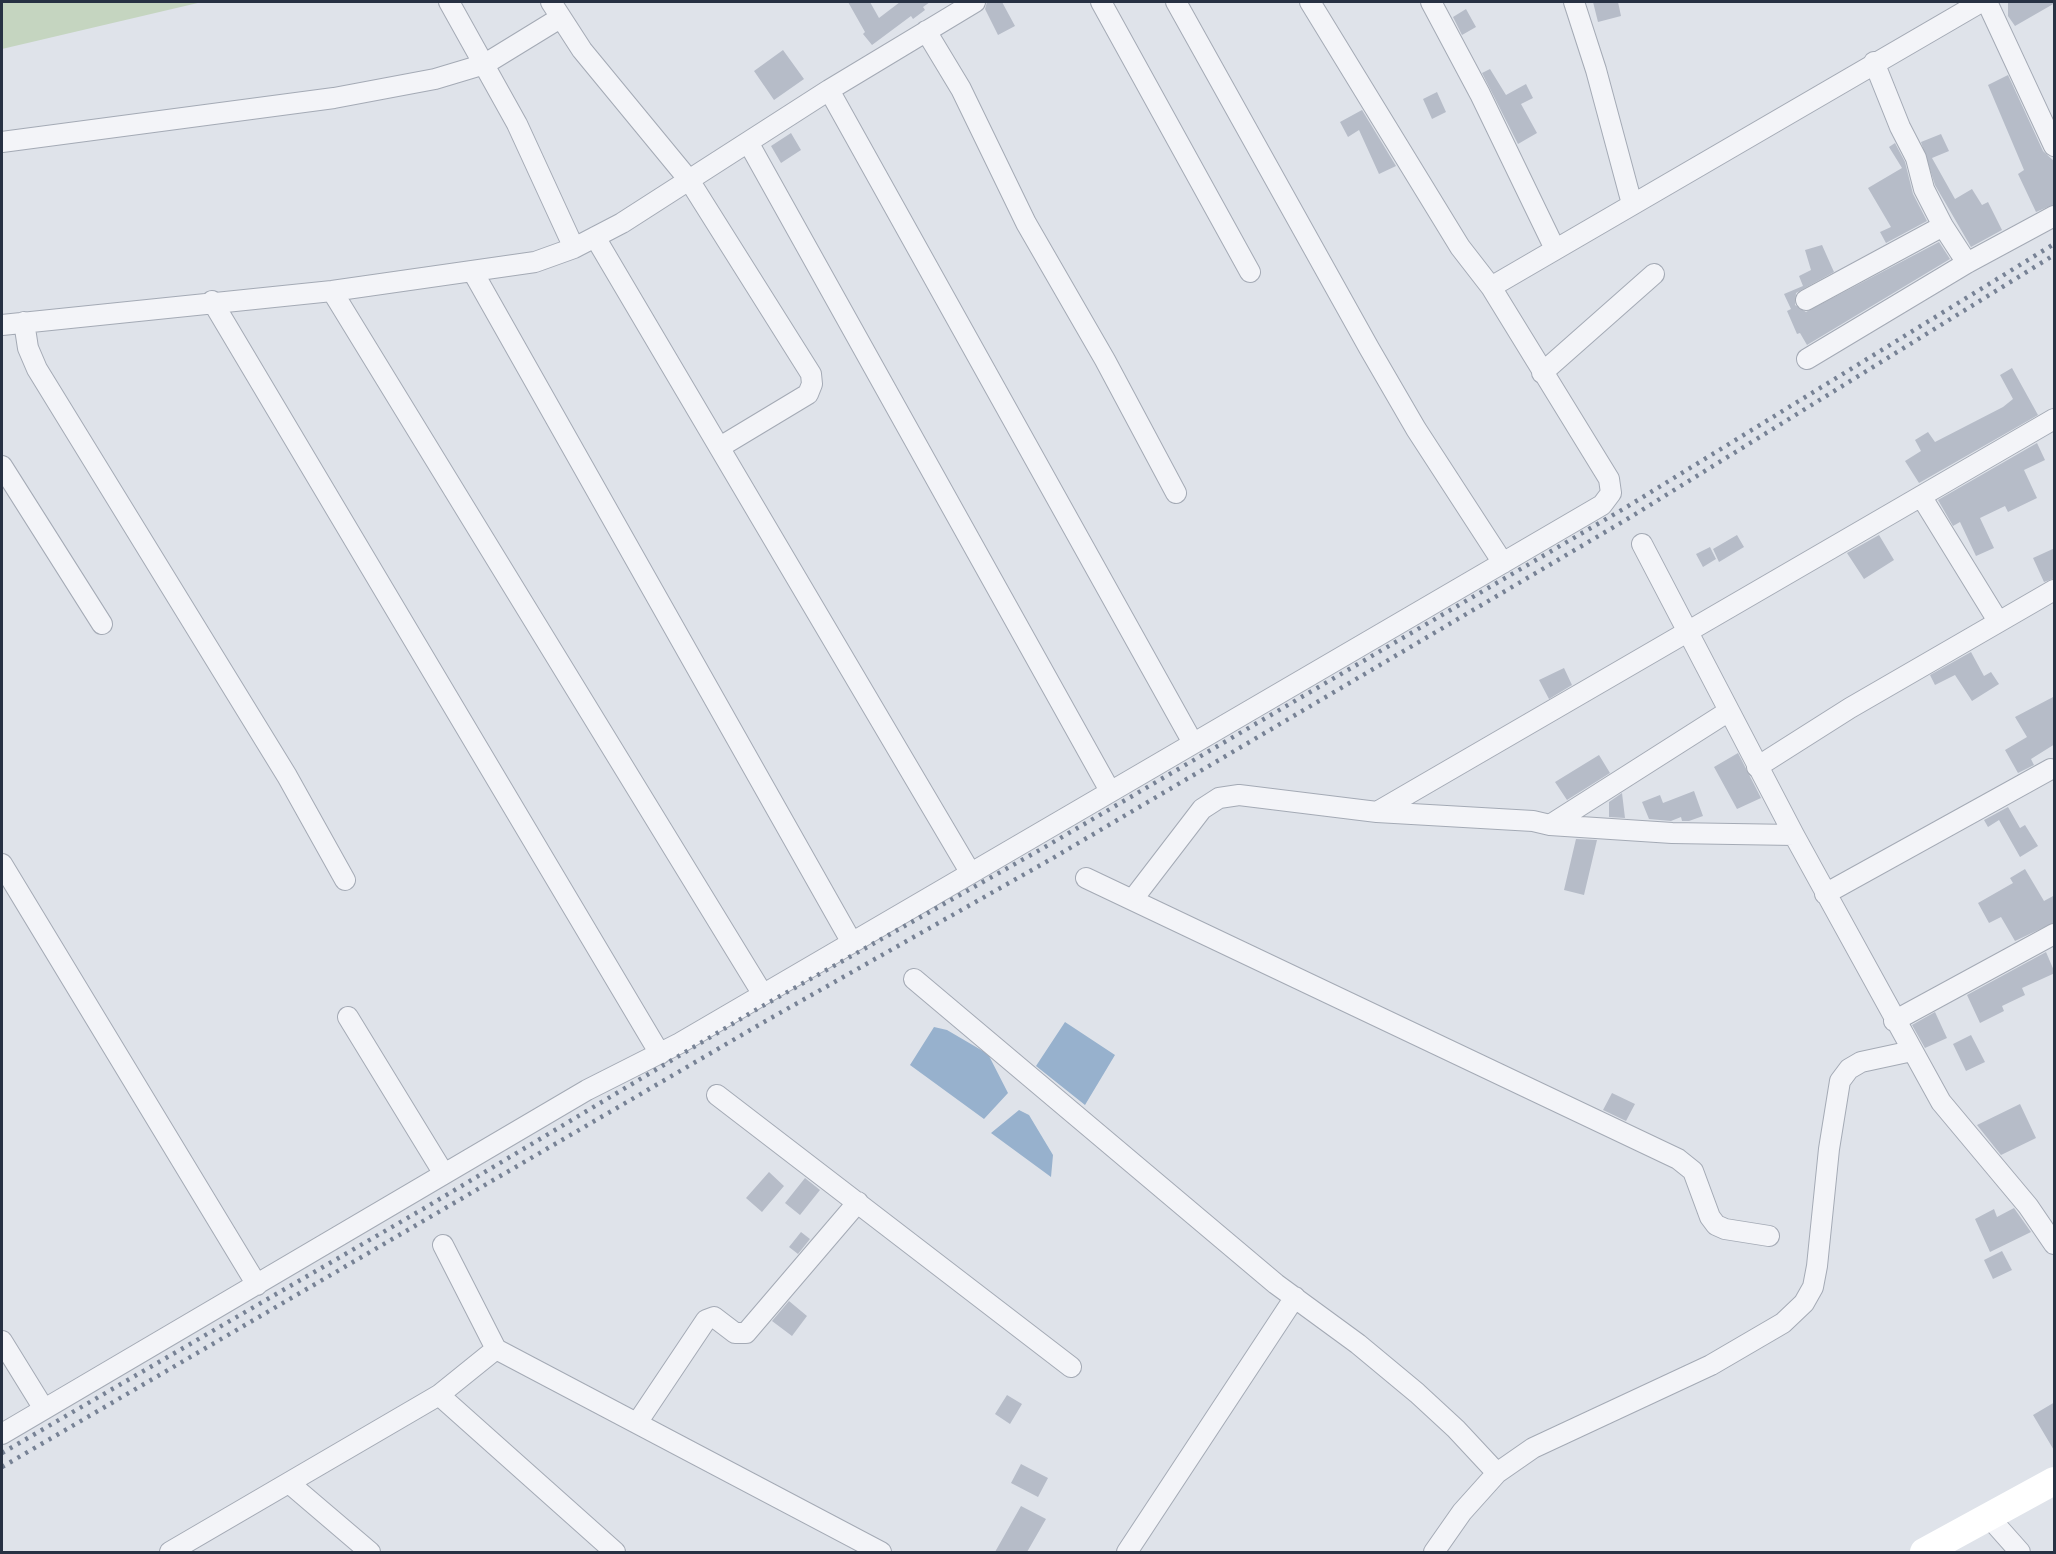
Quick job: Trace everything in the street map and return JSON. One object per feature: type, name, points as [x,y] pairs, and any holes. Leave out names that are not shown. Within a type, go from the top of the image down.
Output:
[{"type":"main road","points":[[1924,1552],[2055,1481]]},
{"type":"street","points":[[449,2],[517,124],[574,248]]},
{"type":"street","points":[[2,325],[212,301],[332,291],[535,262],[574,248],[595,237],[926,31],[956,8],[975,2]]},
{"type":"street","points":[[1101,2],[1250,272]]},
{"type":"street","points":[[1176,2],[1416,429],[1503,563]]},
{"type":"street","points":[[2,1434],[587,1090],[660,1054],[1602,505],[1611,493],[1609,479],[1491,287],[1460,247],[1310,2]]},
{"type":"street","points":[[1431,2],[1480,94],[1555,249]]},
{"type":"street","points":[[1574,2],[1593,60],[1632,204]]},
{"type":"street","points":[[1491,287],[1874,62],[1981,2]]},
{"type":"street","points":[[1986,2],[2055,146]]},
{"type":"street","points":[[2,142],[334,98],[435,79],[485,63],[555,10],[582,50],[689,180],[811,374],[812,384],[808,394],[720,447]]},
{"type":"street","points":[[926,31],[961,89],[1026,223],[1105,360],[1176,493]]},
{"type":"street","points":[[1874,62],[1900,127],[1916,158],[1924,189],[1943,226],[1967,263]]},
{"type":"street","points":[[830,90],[1193,743]]},
{"type":"street","points":[[748,142],[1110,791]]},
{"type":"street","points":[[1807,359],[1967,263],[2055,216]]},
{"type":"street","points":[[1806,300],[1943,226]]},
{"type":"street","points":[[595,237],[970,872]]},
{"type":"street","points":[[473,272],[851,941]]},
{"type":"street","points":[[1542,373],[1654,274]]},
{"type":"street","points":[[332,291],[762,993]]},
{"type":"street","points":[[212,301],[660,1054]]},
{"type":"street","points":[[24,322],[28,348],[37,369],[286,776],[345,880]]},
{"type":"street","points":[[1377,812],[2055,419]]},
{"type":"street","points":[[2,466],[102,624]]},
{"type":"street","points":[[1921,496],[1998,621]]},
{"type":"street","points":[[1642,544],[1757,766],[1894,1021],[1941,1102],[2053,1239]]},
{"type":"street","points":[[1757,766],[1850,708],[2055,590]]},
{"type":"street","points":[[1550,825],[1729,711]]},
{"type":"street","points":[[1826,894],[2051,769]]},
{"type":"street","points":[[1133,899],[1203,809],[1219,798],[1239,795],[1377,812],[1533,820],[1550,825],[1672,833],[1794,835]]},
{"type":"street","points":[[2,864],[257,1285]]},
{"type":"street","points":[[1086,878],[1678,1159],[1693,1171],[1710,1217],[1716,1225],[1725,1229],[1769,1236]]},
{"type":"street","points":[[1894,1021],[2055,934]]},
{"type":"street","points":[[914,979],[1295,1297],[1417,1393],[1456,1429],[1497,1473]]},
{"type":"street","points":[[348,1017],[444,1174]]},
{"type":"street","points":[[1434,1552],[1462,1512],[1497,1473],[1533,1448],[1711,1365],[1784,1323],[1804,1303],[1813,1287],[1818,1266],[1829,1149],[1840,1080],[1849,1069],[1861,1062],[1912,1051]]},
{"type":"street","points":[[717,1095],[1071,1367]]},
{"type":"street","points":[[637,1423],[706,1320],[714,1317],[735,1333],[746,1333],[858,1203]]},
{"type":"street","points":[[443,1245],[496,1349],[874,1551]]},
{"type":"street","points":[[1127,1552],[1295,1297]]},
{"type":"street","points":[[2,1341],[44,1409]]},
{"type":"street","points":[[170,1552],[439,1395],[496,1349]]},
{"type":"street","points":[[439,1395],[615,1552]]},
{"type":"street","points":[[289,1483],[370,1552]]},
{"type":"street","points":[[1988,1516],[2020,1552]]},
{"type":"green space","points":[[2,2],[202,2],[2,49]]},
{"type":"water","points":[[1065,1022],[1115,1055],[1085,1105],[1036,1066]]},
{"type":"water","points":[[934,1027],[947,1030],[988,1054],[1008,1093],[984,1119],[910,1065]]},
{"type":"water","points":[[1019,1110],[1029,1115],[1053,1155],[1051,1177],[991,1133]]},
{"type":"building","points":[[848,2],[870,2],[879,18],[900,2],[930,2],[923,7],[925,10],[913,19],[911,16],[872,45],[863,34],[865,32]]},
{"type":"building","points":[[987,2],[1002,2],[1015,26],[998,35],[985,9]]},
{"type":"building","points":[[1593,2],[1618,2],[1621,16],[1598,22]]},
{"type":"building","points":[[2008,2],[2055,3],[2015,26],[2008,16]]},
{"type":"building","points":[[1466,9],[1476,27],[1462,35],[1453,17]]},
{"type":"building","points":[[783,50],[804,79],[774,100],[754,71]]},
{"type":"building","points":[[1490,69],[1506,95],[1526,84],[1533,98],[1521,104],[1537,133],[1518,144],[1482,73]]},
{"type":"building","points":[[2008,75],[2043,151],[2055,162],[2055,204],[2036,212],[2018,174],[2024,170],[1988,85]]},
{"type":"building","points":[[1437,92],[1446,112],[1432,119],[1423,99]]},
{"type":"building","points":[[1362,110],[1396,166],[1379,174],[1359,130],[1348,137],[1340,122]]},
{"type":"building","points":[[791,133],[801,150],[781,163],[771,146]]},
{"type":"building","points":[[1941,134],[1949,151],[1932,158],[1955,199],[1972,189],[1982,205],[1988,202],[2002,230],[1971,247],[1935,185],[1921,142]]},
{"type":"building","points":[[1895,143],[1905,162],[1913,194],[1927,221],[1886,243],[1880,232],[1891,227],[1868,188],[1902,168],[1889,147]]},
{"type":"building","points":[[1939,242],[1950,259],[1807,345],[1800,333],[1797,334],[1787,311],[1791,309],[1784,294],[1803,286],[1799,276],[1811,270],[1805,250],[1822,245],[1834,272],[1796,293],[1795,305],[1806,312]]},
{"type":"building","points":[[2012,368],[2038,415],[1919,483],[1905,461],[1921,451],[1915,440],[1928,432],[1935,442],[2003,407],[2013,399],[2000,375]]},
{"type":"building","points":[[2037,443],[2045,460],[2024,470],[2037,498],[2008,512],[2005,506],[1980,518],[1994,548],[1976,556],[1960,522],[1953,526],[1938,500]]},
{"type":"building","points":[[1737,535],[1744,547],[1719,562],[1713,549]]},
{"type":"building","points":[[1879,535],[1894,560],[1864,579],[1847,553]]},
{"type":"building","points":[[1710,547],[1716,559],[1703,567],[1696,554]]},
{"type":"building","points":[[2055,548],[2055,578],[2044,582],[2033,558]]},
{"type":"building","points":[[1971,652],[1984,676],[1991,672],[1999,684],[1972,701],[1955,675],[1935,685],[1930,675]]},
{"type":"building","points":[[1564,668],[1572,685],[1549,699],[1539,680]]},
{"type":"building","points":[[2055,696],[2055,744],[2031,759],[2034,765],[2018,773],[2005,750],[2027,737],[2015,717]]},
{"type":"building","points":[[1738,753],[1761,798],[1737,809],[1714,767]]},
{"type":"building","points":[[1599,755],[1610,773],[1567,800],[1555,782]]},
{"type":"building","points":[[1694,791],[1703,816],[1689,821],[1682,821],[1681,817],[1671,821],[1649,819],[1642,802],[1660,795],[1663,803]]},
{"type":"building","points":[[1622,793],[1625,818],[1609,817],[1609,802]]},
{"type":"building","points":[[2008,807],[2020,828],[2025,825],[2038,846],[2020,857],[1999,820],[1988,827],[1984,820]]},
{"type":"building","points":[[1576,839],[1597,840],[1584,895],[1564,890]]},
{"type":"building","points":[[2025,869],[2044,901],[2055,895],[2055,922],[2015,941],[2001,917],[1989,923],[1978,903],[2013,883],[2010,878]]},
{"type":"building","points":[[2046,952],[2055,973],[2022,988],[2025,995],[2002,1006],[2004,1011],[1980,1023],[1967,995]]},
{"type":"building","points":[[1935,1012],[1947,1038],[1925,1048],[1912,1025]]},
{"type":"building","points":[[1971,1035],[1985,1062],[1966,1071],[1953,1044]]},
{"type":"building","points":[[1612,1093],[1635,1104],[1626,1121],[1603,1110]]},
{"type":"building","points":[[2020,1104],[2036,1138],[2001,1155],[1977,1125]]},
{"type":"building","points":[[769,1172],[784,1186],[762,1212],[746,1198]]},
{"type":"building","points":[[805,1178],[820,1190],[800,1215],[785,1203]]},
{"type":"building","points":[[2014,1208],[2031,1232],[1990,1252],[1975,1219],[1994,1209],[1997,1217]]},
{"type":"building","points":[[801,1232],[810,1239],[798,1254],[789,1247]]},
{"type":"building","points":[[2002,1251],[2012,1270],[1993,1279],[1984,1260]]},
{"type":"building","points":[[789,1301],[807,1316],[792,1336],[772,1321]]},
{"type":"building","points":[[1007,1395],[1022,1404],[1010,1424],[995,1414]]},
{"type":"building","points":[[2055,1402],[2055,1452],[2033,1415]]},
{"type":"building","points":[[1021,1464],[1048,1478],[1038,1497],[1011,1483]]},
{"type":"building","points":[[1021,1506],[1046,1519],[1027,1552],[995,1552]]},
{"type":"railway","points":[[2,1453],[423,1209],[759,1008],[1045,847],[1625,508],[2054,244]]},
{"type":"railway","points":[[2,1467],[764,1022],[1053,858],[1629,518],[2054,255]]}]
